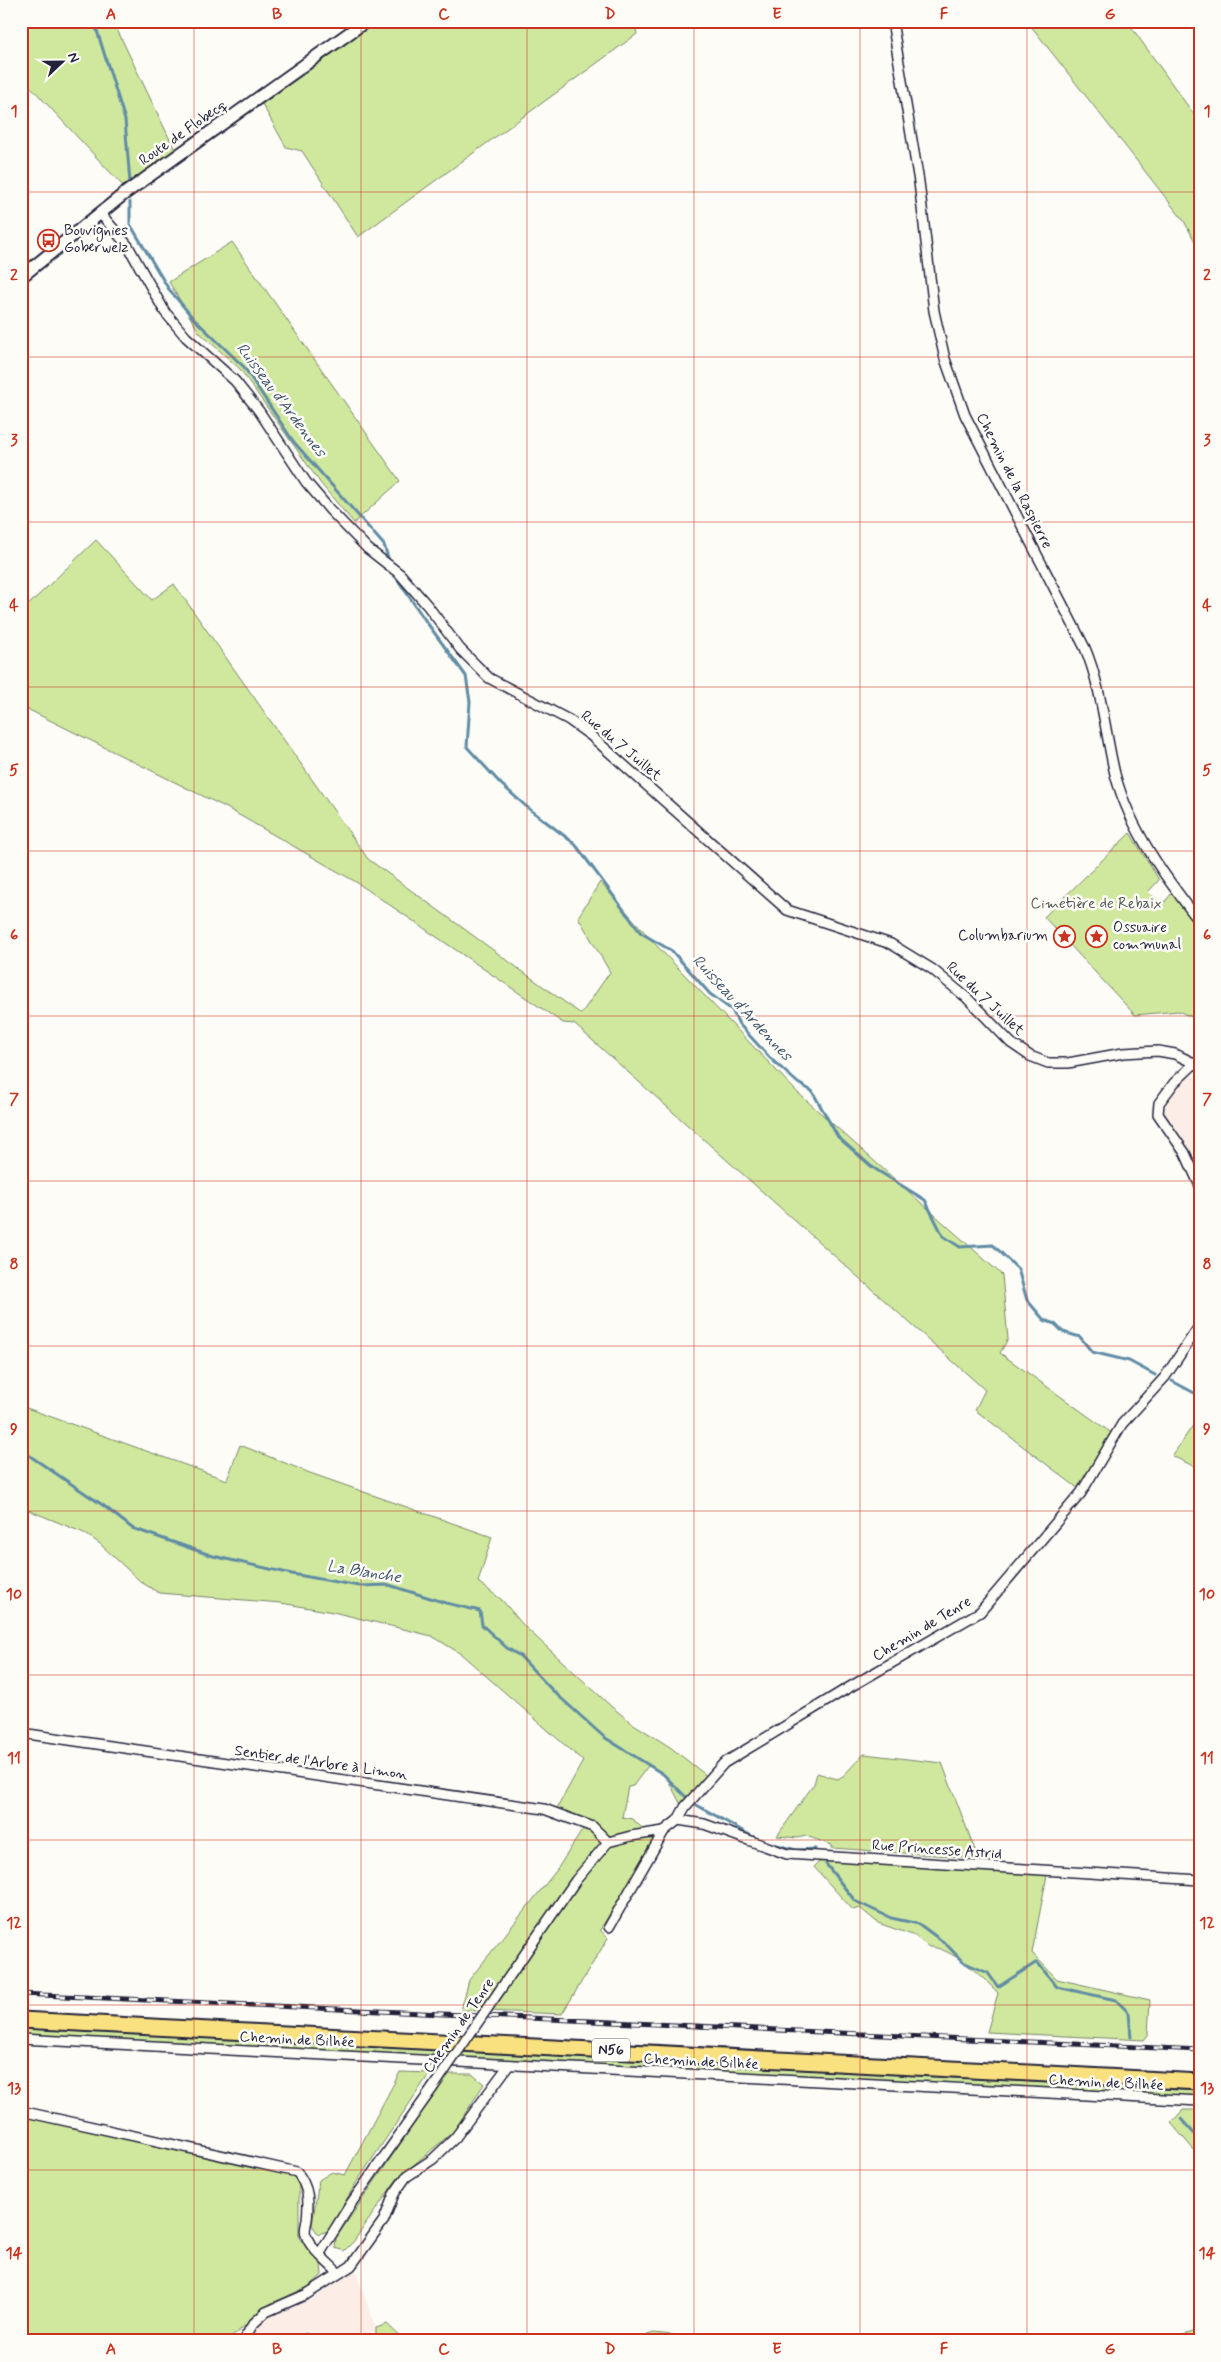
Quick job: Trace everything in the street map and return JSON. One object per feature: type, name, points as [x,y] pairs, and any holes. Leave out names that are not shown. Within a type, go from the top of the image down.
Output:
[{"type":"highway","name":"N56","points":[[21,2020],[1200,2082]]},
{"type":"street","name":"Route de Flobecq","points":[[21,277],[100,213],[184,150],[366,21]]},
{"type":"street","name":"Chemin de la Raspierre","points":[[892,21],[919,182],[934,311],[945,359],[965,415],[1094,670],[1115,774],[1136,829],[1172,885],[1200,922]]},
{"type":"street","name":"Rue du 7 Juillet","points":[[100,213],[128,246],[165,312],[186,337],[235,381],[259,411],[306,482],[368,549],[400,574],[427,605],[460,649],[488,678],[569,720],[590,735],[786,910],[891,944],[932,969],[967,998],[1011,1043],[1030,1056],[1048,1063],[1068,1063],[1140,1051],[1158,1051],[1175,1054],[1197,1065]]},
{"type":"street","points":[[1197,1065],[1174,1083],[1159,1103],[1158,1114],[1185,1153],[1200,1186]]},
{"type":"street","name":"Chemin de Tenre","points":[[609,1926],[664,1832],[678,1820],[684,1807],[724,1763],[843,1691],[980,1612],[1081,1493],[1122,1424],[1165,1377],[1200,1324]]},
{"type":"street","name":"Sentier de l'Arbre à Limon","points":[[21,1733],[544,1809],[593,1827],[608,1842]]},
{"type":"street","name":"Rue Princesse Astrid","points":[[678,1820],[704,1824],[787,1854],[1200,1880]]},
{"type":"street","points":[[608,1842],[631,1836],[664,1832]]},
{"type":"street","name":"Chemin de Tenre","points":[[320,2252],[352,2202],[576,1880],[608,1842]]},
{"type":"street","name":"Chemin de Bilhée","points":[[21,2039],[1200,2102]]},
{"type":"street","points":[[243,2341],[253,2324],[266,2312],[308,2294],[351,2266],[384,2220],[394,2194],[406,2177],[433,2159],[455,2138],[509,2065]]},
{"type":"street","points":[[21,2111],[297,2172],[306,2184],[308,2206],[305,2233],[310,2246],[320,2252],[338,2274]]},
{"type":"shaded area","points":[[1191,1075],[1200,1077],[1200,1171],[1163,1110],[1179,1084]]},
{"type":"shaded area","points":[[355,2270],[376,2328],[376,2341],[249,2341],[256,2330],[272,2315],[313,2299]]},
{"type":"green space","points":[[21,21],[113,21],[175,150],[124,187],[29,85],[21,90]]},
{"type":"green space","points":[[378,21],[634,21],[637,34],[358,237],[302,151],[286,147],[261,102]]},
{"type":"green space","points":[[1027,21],[1127,21],[1200,123],[1200,251],[1184,221]]},
{"type":"green space","points":[[232,242],[400,481],[354,523],[321,484],[240,369],[199,332],[169,282]]},
{"type":"green space","points":[[96,540],[152,600],[174,584],[368,859],[581,1014],[610,972],[578,917],[600,882],[657,946],[797,1092],[1002,1275],[1008,1339],[1000,1353],[1113,1434],[1079,1489],[975,1410],[985,1390],[574,1024],[563,1023],[356,882],[225,807],[21,706],[21,612]]},
{"type":"green space","name":"Cimetière de Rebaix","points":[[1130,833],[1159,880],[1148,892],[1162,905],[1172,893],[1200,930],[1200,1012],[1194,1018],[1178,1011],[1135,1015],[1044,917]]},
{"type":"green space","points":[[21,1406],[227,1480],[240,1445],[310,1473],[492,1537],[478,1582],[502,1600],[524,1626],[613,1708],[632,1723],[670,1747],[707,1776],[681,1805],[666,1776],[648,1766],[633,1786],[628,1787],[622,1817],[632,1819],[655,1839],[600,1930],[608,1938],[562,2014],[461,2010],[469,1980],[556,1871],[585,1826],[556,1810],[583,1761],[461,1654],[432,1636],[333,1612],[281,1603],[159,1593],[141,1582],[99,1543],[84,1533],[21,1507]]},
{"type":"green space","points":[[1200,1415],[1200,1469],[1172,1456]]},
{"type":"green space","points":[[864,1754],[942,1763],[978,1858],[832,1848],[832,1845],[806,1836],[797,1838],[777,1836],[814,1784],[817,1773],[837,1779],[842,1777]]},
{"type":"green space","points":[[830,1861],[1047,1875],[1032,1953],[1057,1979],[1150,2000],[1148,2035],[1144,2040],[987,2032],[998,1993],[957,1957],[938,1948],[929,1947],[915,1936],[878,1923],[860,1908],[853,1910],[814,1867],[819,1862]]},
{"type":"green space","points":[[21,2028],[1200,2091],[1200,2098],[21,2036]]},
{"type":"green space","points":[[400,2072],[430,2073],[356,2183],[328,2231],[318,2234],[312,2225],[319,2180],[332,2172],[345,2175]]},
{"type":"green space","points":[[448,2074],[472,2074],[484,2084],[454,2131],[397,2179],[354,2241],[344,2251],[335,2248],[336,2238]]},
{"type":"green space","points":[[1183,2110],[1200,2110],[1200,2157],[1171,2123]]},
{"type":"green space","points":[[21,2115],[292,2175],[299,2184],[299,2238],[321,2264],[322,2275],[310,2286],[270,2304],[227,2341],[21,2341]]},
{"type":"green space","points":[[387,2324],[405,2341],[376,2341],[376,2328]]},
{"type":"green space","points":[[1200,2330],[1200,2341],[1163,2341]]},
{"type":"green space","points":[[654,2333],[680,2336],[686,2341],[628,2341]]},
{"type":"water","points":[[306,2333],[315,2341],[289,2341]]},
{"type":"waterway","name":"Ruisseau d'Ardennes","points":[[94,21],[125,120],[130,183]]},
{"type":"waterway","name":"Ruisseau d'Ardennes","points":[[130,202],[130,224],[168,288],[193,318],[244,367],[293,441],[384,545],[389,561]]},
{"type":"waterway","name":"Ruisseau d'Ardennes","points":[[393,573],[466,676],[470,702],[467,747],[501,784],[528,808],[575,844],[641,933],[672,951],[710,994],[732,1010],[739,1024],[770,1058],[798,1083],[812,1091],[838,1137],[872,1167],[925,1200],[943,1236],[960,1247],[993,1245],[1018,1269],[1027,1300],[1044,1320],[1055,1324],[1063,1332],[1080,1337],[1092,1352],[1129,1361],[1155,1375]]},
{"type":"waterway","name":"Ruisseau d'Ardennes","points":[[1172,1381],[1200,1396]]},
{"type":"waterway","name":"La Blanche","points":[[21,1450],[104,1506],[132,1528],[213,1556],[292,1574],[359,1586],[389,1585],[446,1603],[480,1611],[482,1625],[507,1648],[520,1656],[552,1690],[604,1737],[663,1774],[686,1797]]},
{"type":"waterway","points":[[695,1804],[755,1838]]},
{"type":"waterway","points":[[773,1844],[796,1850],[815,1849]]},
{"type":"waterway","name":"La Blanche","points":[[826,1864],[855,1901],[891,1918],[919,1924],[946,1944],[963,1962],[988,1973],[998,1987],[1037,1962],[1057,1987],[1116,2000],[1129,2013],[1131,2037]]},
{"type":"waterway","name":"La Blanche","points":[[1181,2119],[1200,2140]]},
{"type":"railway","points":[[21,1994],[1200,2050]]},
{"type":"place","name":"Bouvignies Goberwelz","points":[[48,240]]},
{"type":"place","name":"Columbarium","points":[[1064,936]]},
{"type":"place","name":"Ossuaire communal","points":[[1097,937]]}]
